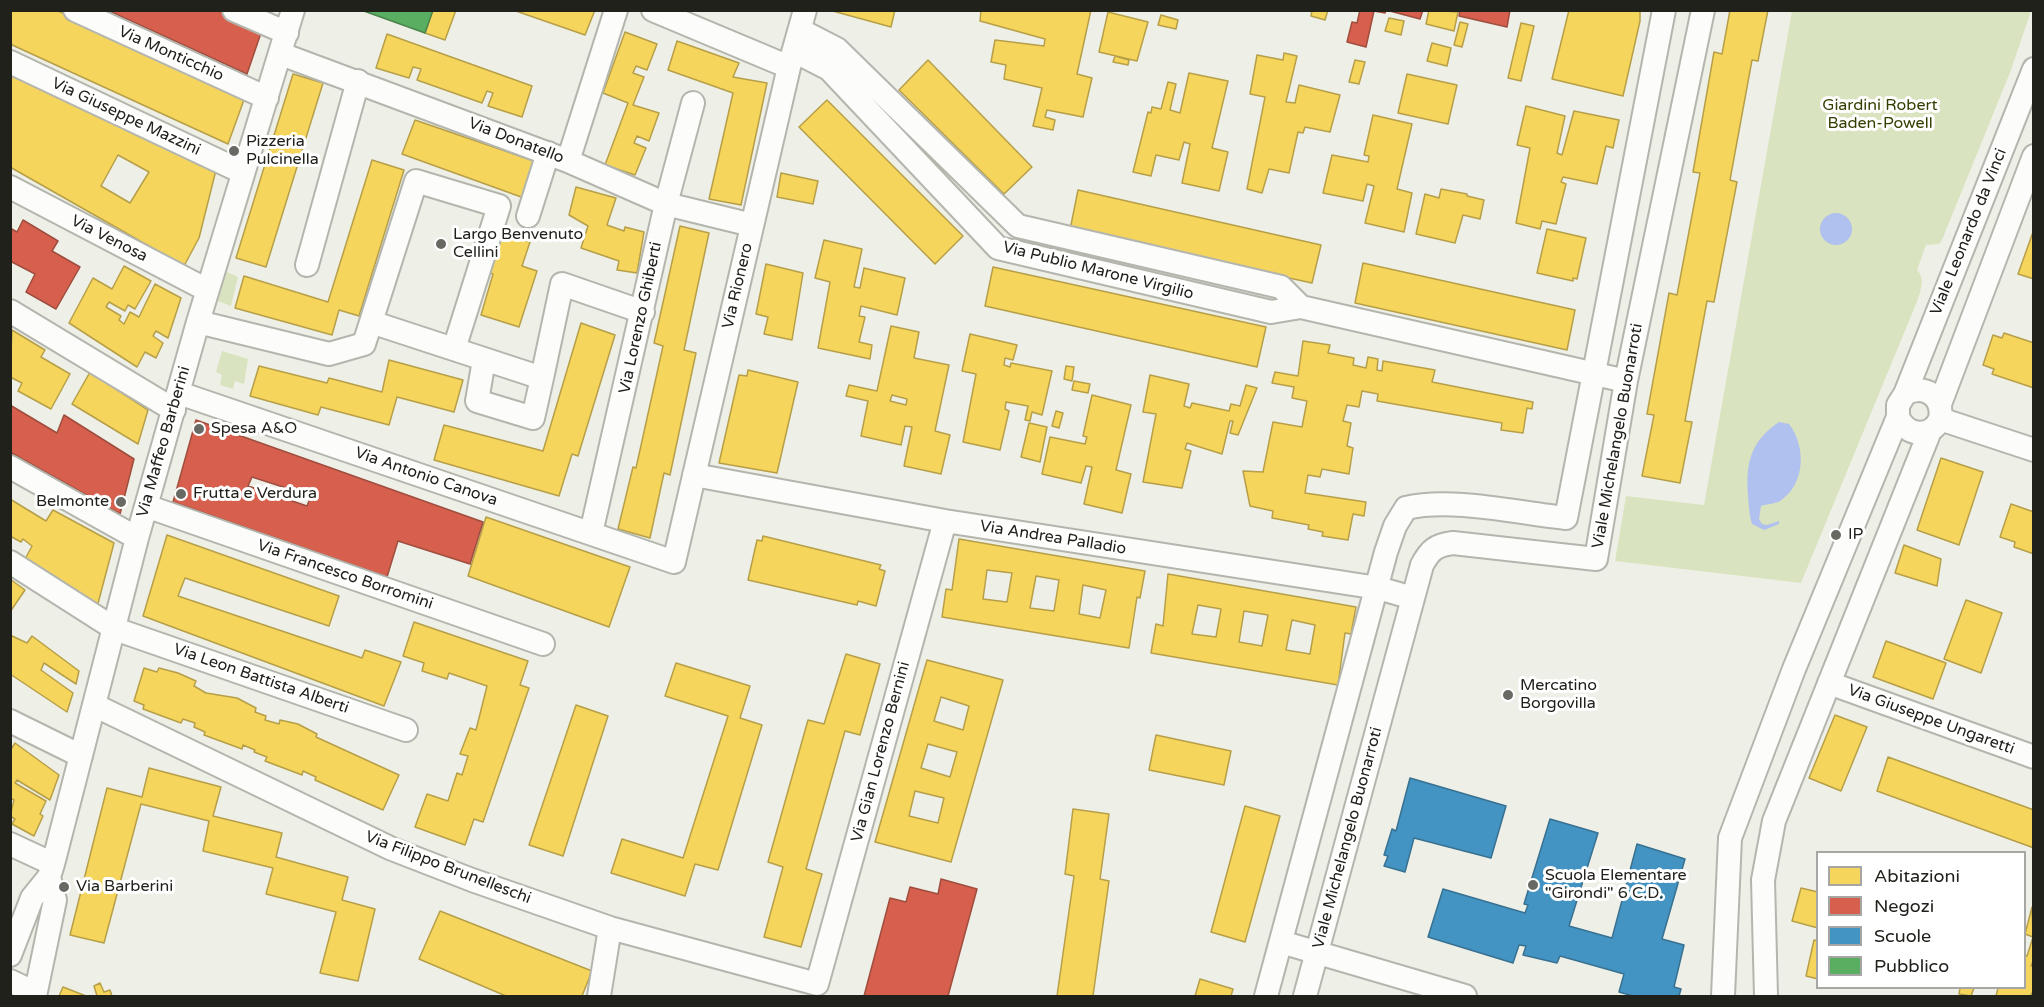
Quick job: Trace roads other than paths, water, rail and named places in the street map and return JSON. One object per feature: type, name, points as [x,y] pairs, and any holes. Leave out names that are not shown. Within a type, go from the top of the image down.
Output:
[{"type":"street","name":"Via Monticchio","points":[[75,10],[267,98]]},
{"type":"street","name":"Via Donatello","points":[[234,10],[284,44],[358,81],[558,157],[666,204],[752,225]]},
{"type":"street","name":"Via Maffeo Barberini","points":[[10,955],[32,898],[51,870],[96,706],[146,506],[207,290],[293,10]]},
{"type":"street","points":[[528,216],[558,157],[616,10]]},
{"type":"street","name":"Via Publio Marone Virgilio","points":[[653,10],[797,39],[829,69],[998,248],[1271,312],[1301,307],[1626,381]]},
{"type":"street","name":"Viale Michelangelo Buonarroti","points":[[1305,996],[1422,565],[1429,552],[1438,545],[1453,543],[1596,560],[1626,381],[1703,10]]},
{"type":"street","points":[[1266,996],[1395,526],[1406,508],[1424,504],[1450,504],[1566,518],[1662,14]]},
{"type":"street","name":"Via Rionero","points":[[674,562],[797,39]]},
{"type":"street","name":"Via Giuseppe Mazzini","points":[[10,62],[242,172]]},
{"type":"street","name":"Viale Leonardo da Vinci","points":[[1723,996],[1730,838],[1794,669],[1898,417],[1898,405],[1905,394],[2034,69]]},
{"type":"street","points":[[307,266],[358,81]]},
{"type":"street","name":"Via Lorenzo Ghiberti","points":[[591,533],[666,204],[693,103]]},
{"type":"street","name":"Viale Leonardo da Vinci","points":[[1769,996],[1763,880],[1774,821],[1937,418],[2034,156]]},
{"type":"street","points":[[198,322],[329,354],[364,344],[416,181],[499,206],[454,349]]},
{"type":"street","name":"Via Venosa","points":[[10,188],[207,290]]},
{"type":"street","points":[[484,360],[477,401],[533,418],[562,284],[643,312]]},
{"type":"street","name":"Via Antonio Canova","points":[[10,311],[176,401],[591,533],[674,562]]},
{"type":"street","points":[[371,322],[542,378]]},
{"type":"street","points":[[1905,394],[1911,391],[1926,391],[1933,394],[1937,418]]},
{"type":"street","points":[[1898,417],[1904,427],[1917,433],[1937,418]]},
{"type":"street","points":[[1937,418],[2034,450]]},
{"type":"street","points":[[10,467],[137,538]]},
{"type":"street","name":"Via Andrea Palladio","points":[[694,475],[945,521],[1378,588],[1413,598]]},
{"type":"street","name":"Via Francesco Borromini","points":[[146,506],[543,644]]},
{"type":"street","name":"Via Gian Lorenzo Bernini","points":[[817,984],[945,521]]},
{"type":"street","name":"Via Leon Battista Alberti","points":[[10,562],[115,629],[406,729]]},
{"type":"street","points":[[1794,669],[1794,686],[1806,696],[1822,693],[1829,683]]},
{"type":"street","name":"Via Giuseppe Ungaretti","points":[[1829,683],[2034,757]]},
{"type":"street","name":"Via Filippo Brunelleschi","points":[[96,706],[392,849],[472,880],[610,928],[817,984]]},
{"type":"street","points":[[10,721],[81,756]]},
{"type":"street","points":[[10,844],[51,870]]},
{"type":"street","name":"Via Maffeo Barberini","points":[[33,996],[55,900],[51,870]]},
{"type":"street","points":[[598,996],[610,928]]},
{"type":"street","points":[[1281,942],[1437,992],[1466,996]]},
{"type":"street","points":[[10,981],[27,989],[33,996]]},
{"type":"water","points":[[1836,213],[1847,218],[1852,229],[1847,240],[1836,245],[1825,240],[1820,229],[1825,218]]},
{"type":"water","points":[[1779,422],[1789,424],[1795,433],[1801,464],[1795,485],[1789,494],[1778,502],[1761,506],[1759,519],[1762,524],[1767,525],[1779,521],[1779,524],[1764,530],[1752,524],[1750,516],[1749,463],[1758,442]]},
{"type":"place","name":"Pizzeria Pulcinella","points":[[234,151]]},
{"type":"place","name":"Largo Benvenuto Cellini","points":[[441,244]]},
{"type":"place","name":"Spesa A&O","points":[[199,429]]},
{"type":"place","name":"Frutta e Verdura","points":[[181,494]]},
{"type":"place","name":"Belmonte","points":[[121,502]]},
{"type":"place","name":"IP","points":[[1836,535]]},
{"type":"place","name":"Mercatino Borgovilla","points":[[1508,695]]},
{"type":"place","name":"Scuola Elementare \"Girondi\" 6 C.D.","points":[[1533,885]]},
{"type":"place","name":"Via Barberini","points":[[64,887]]},
{"type":"park label","name":"Giardini Robert Baden-Powell","points":[[1880,115]]}]
